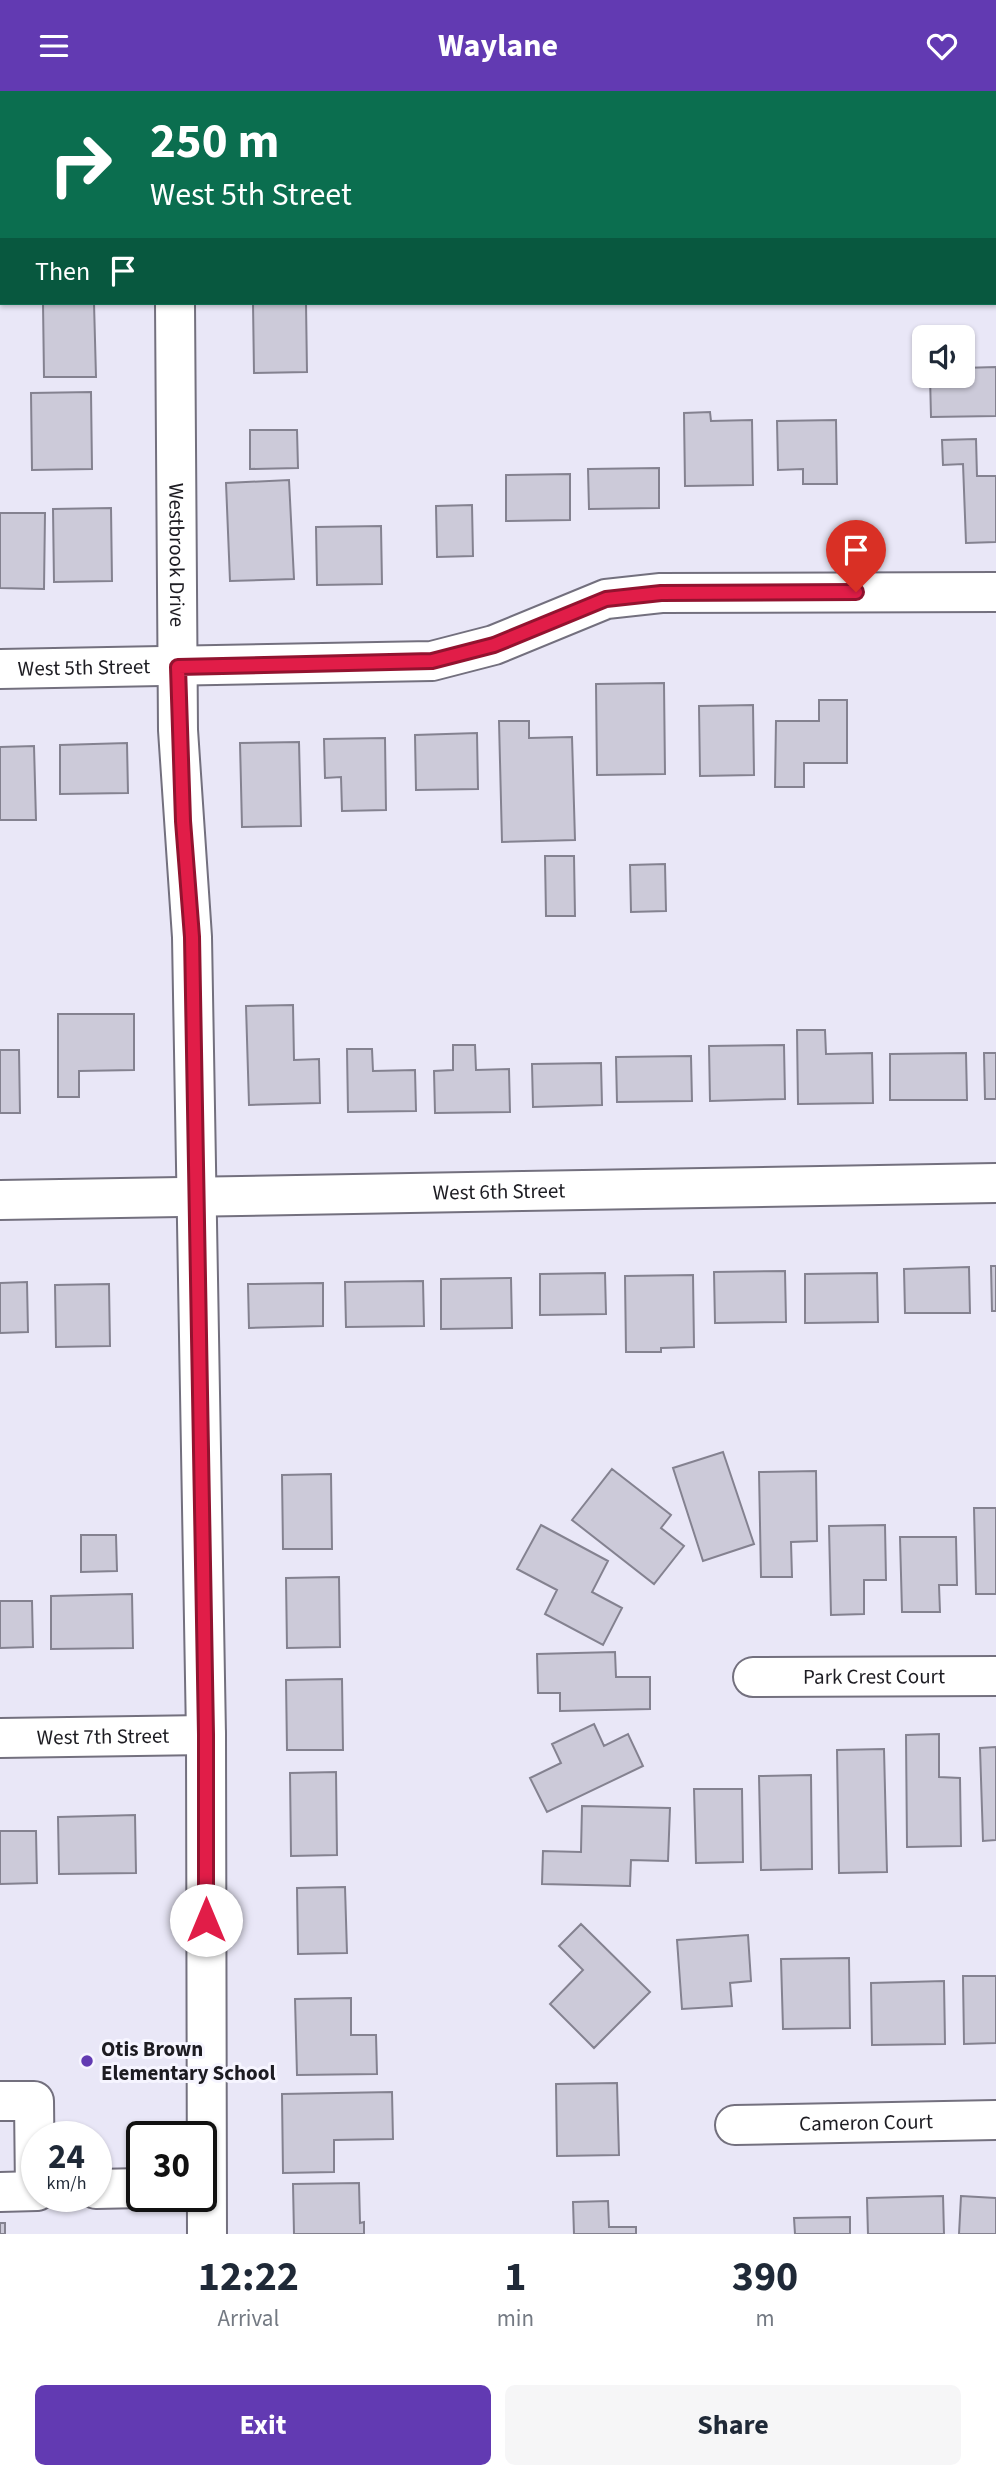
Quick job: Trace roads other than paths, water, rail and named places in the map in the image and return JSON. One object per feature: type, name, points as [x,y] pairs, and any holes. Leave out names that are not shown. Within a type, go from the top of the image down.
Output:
[{"type":"street","name":"Westbrook Drive","points":[[175,305],[178,667],[183,821],[192,937],[206,1735],[204,2121]]},
{"type":"street","name":"West 5th Street","points":[[0,669],[432,661],[494,645],[606,599],[661,593],[996,592]]},
{"type":"street","name":"West 6th Street","points":[[0,1200],[996,1183]]},
{"type":"street","name":"Park Crest Court","points":[[753,1677],[996,1676]]},
{"type":"street","name":"West 7th Street","points":[[0,1738],[206,1735]]},
{"type":"street","points":[[0,2101],[34,2101],[32,2121]]},
{"type":"street","name":"Cameron Court","points":[[735,2125],[996,2120]]},
{"type":"street","name":"Westbrook Drive","points":[[206,2212],[207,2234]]},
{"type":"place","name":"Otis Brown Elementary School","points":[[87,2061]]}]
